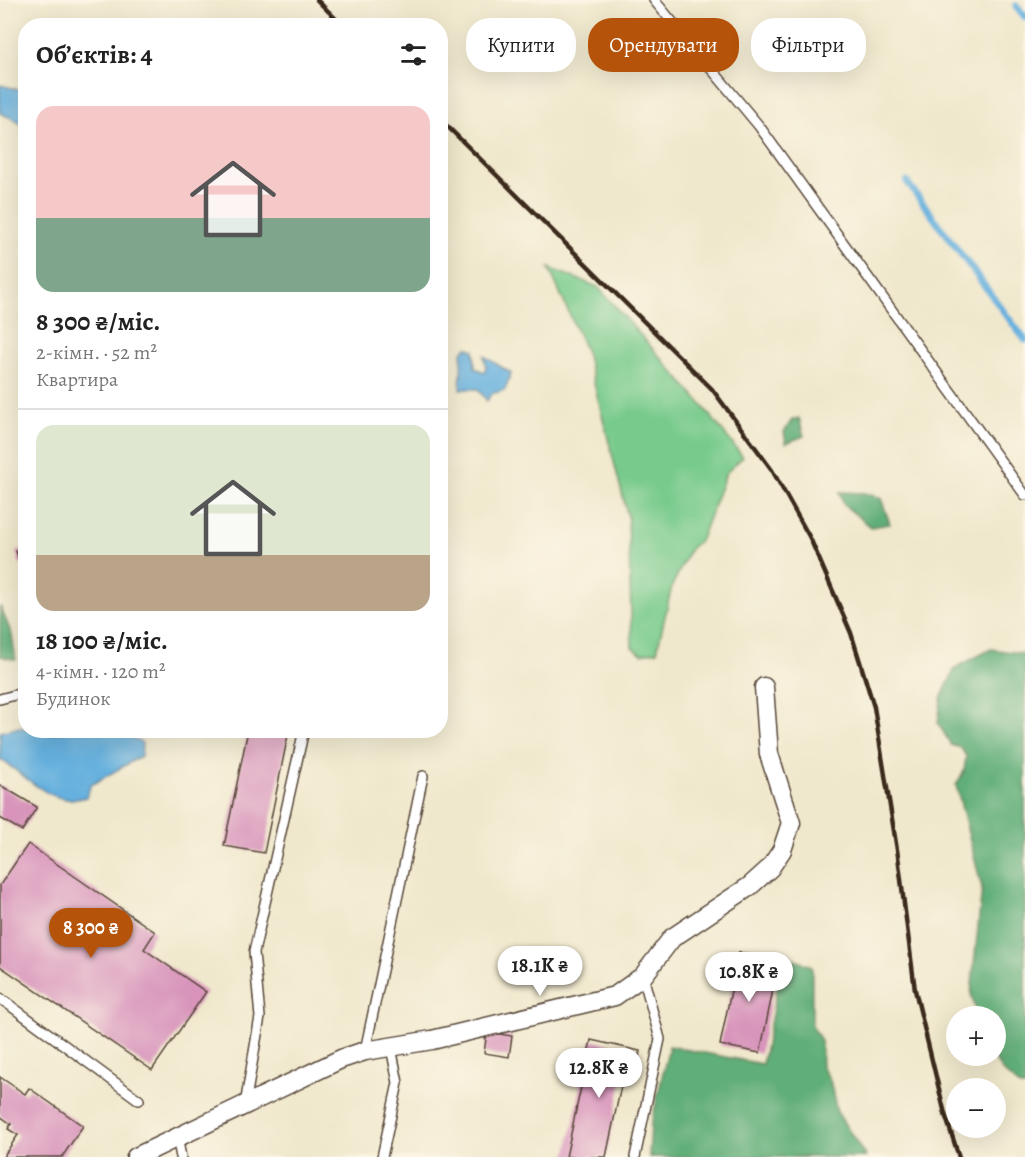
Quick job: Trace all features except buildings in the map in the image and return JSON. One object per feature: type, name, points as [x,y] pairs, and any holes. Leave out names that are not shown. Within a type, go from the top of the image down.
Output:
[{"type":"street","points":[[136,1157],[341,1059],[365,1050],[432,1040],[573,1008],[615,996],[643,976],[672,938],[750,886],[770,868],[782,850],[791,824],[769,754],[764,687]]},
{"type":"lane","points":[[654,0],[759,126],[1025,495]]},
{"type":"lane","points":[[0,699],[18,694]]},
{"type":"lane","points":[[245,1105],[260,1017],[254,952],[302,738]]},
{"type":"lane","points":[[365,1050],[423,776]]},
{"type":"lane","points":[[635,1157],[660,1040],[643,976]]},
{"type":"lane","points":[[0,998],[139,1100]]},
{"type":"lane","points":[[382,1157],[398,1083],[391,1047]]},
{"type":"lane","points":[[177,1137],[181,1157]]},
{"type":"green space","points":[[549,268],[598,287],[698,400],[743,457],[726,473],[701,539],[690,549],[672,586],[657,651],[642,654],[632,647],[628,517],[586,352]]},
{"type":"green space","points":[[799,418],[804,436],[786,443],[784,432],[792,420]]},
{"type":"green space","points":[[839,492],[864,493],[881,498],[890,524],[871,527],[844,505]]},
{"type":"green space","points":[[0,606],[12,635],[16,660],[0,656]]},
{"type":"green space","points":[[991,649],[1025,654],[1025,1087],[1020,1087],[999,1066],[1006,1066],[1006,1006],[975,1006],[971,994],[982,888],[956,785],[964,771],[966,756],[961,748],[951,745],[938,723],[941,699],[955,668]]},
{"type":"green space","points":[[792,959],[812,966],[812,1025],[821,1041],[822,1067],[830,1080],[837,1112],[866,1157],[649,1157],[651,1125],[669,1046],[762,1064],[782,964]]},
{"type":"water","points":[[0,85],[18,89],[18,121],[0,113]]},
{"type":"water","points":[[467,347],[474,350],[475,368],[484,372],[486,367],[484,356],[511,373],[505,390],[491,394],[487,401],[478,389],[460,389],[462,352]]},
{"type":"water","points":[[18,727],[18,738],[132,738],[142,743],[141,756],[91,785],[86,797],[62,798],[40,789],[0,759],[0,732]]},
{"type":"waterway","points":[[1016,6],[1025,17]]},
{"type":"waterway","points":[[907,182],[1025,340]]},
{"type":"railway","points":[[317,0],[335,18]]},
{"type":"railway","points":[[448,127],[712,389],[772,470],[810,538],[851,633],[874,707],[898,856],[915,990],[945,1114],[959,1157]]}]
